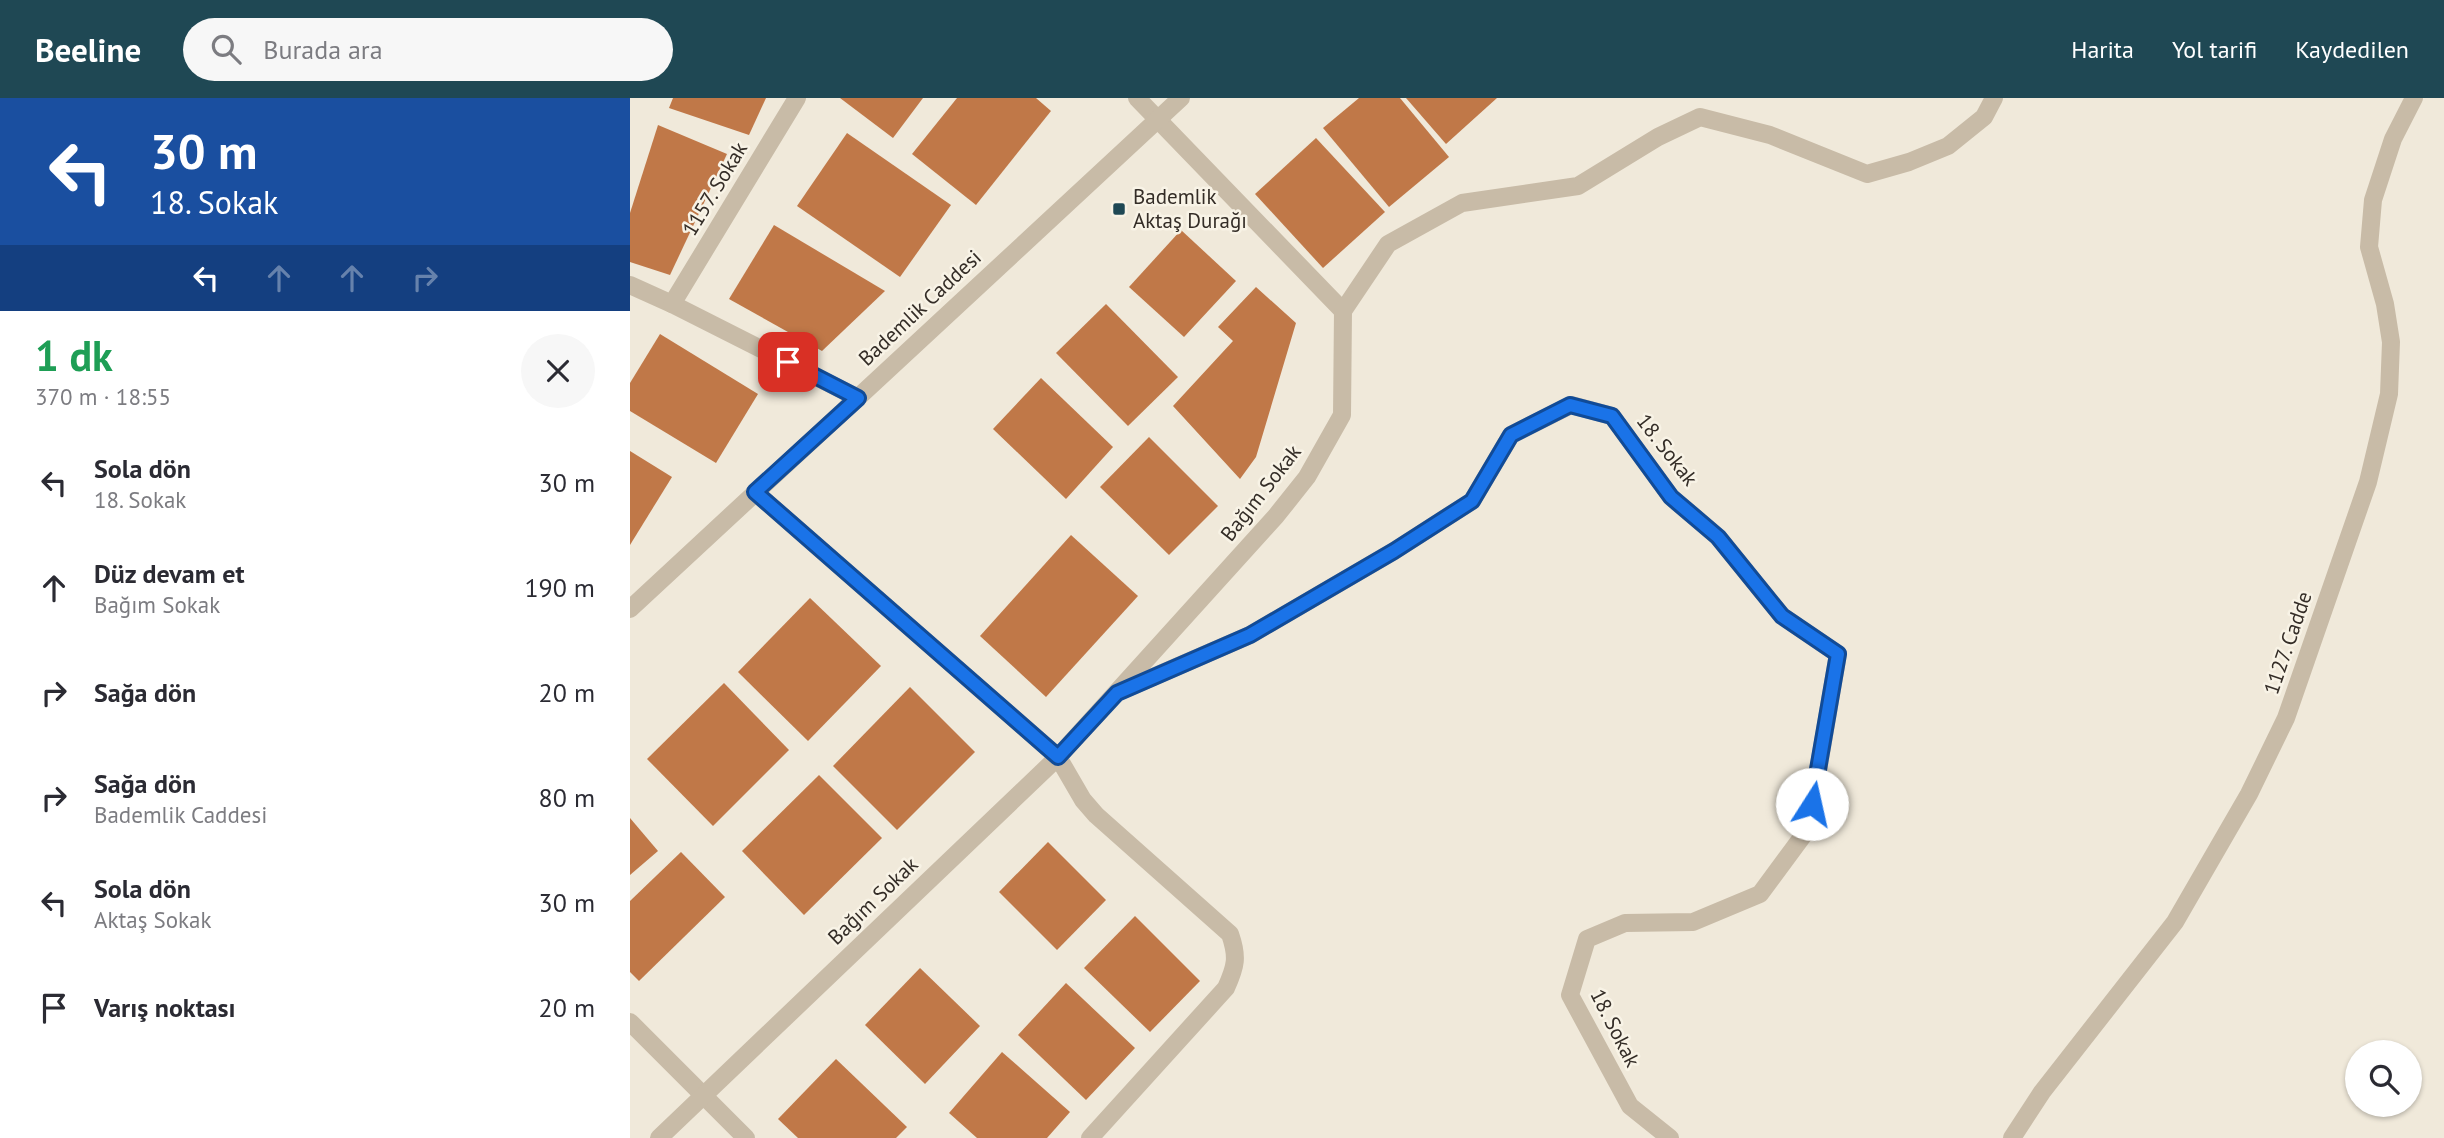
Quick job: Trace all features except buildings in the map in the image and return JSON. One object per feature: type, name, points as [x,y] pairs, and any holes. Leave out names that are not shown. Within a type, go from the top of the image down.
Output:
[{"type":"street","name":"1157. Sokak","points":[[672,304],[797,98]]},
{"type":"street","points":[[1137,98],[1343,311],[1388,244],[1462,203],[1578,186],[1658,137],[1700,117],[1770,135],[1867,174],[1909,162],[1948,146],[1984,117],[1994,98]]},
{"type":"street","name":"Bademlik Caddesi","points":[[630,609],[1181,98]]},
{"type":"street","name":"1127. Cadde","points":[[2012,1138],[2042,1092],[2175,922],[2249,794],[2286,718],[2368,482],[2389,394],[2391,342],[2385,304],[2370,247],[2373,200],[2393,139],[2414,98]]},
{"type":"street","points":[[630,285],[858,398]]},
{"type":"street","name":"Bağım Sokak","points":[[659,1138],[1058,757],[1276,516],[1307,477],[1342,415],[1343,311]]},
{"type":"street","name":"18. Sokak","points":[[1117,693],[1250,635],[1394,551],[1472,501],[1511,435],[1570,405],[1612,416],[1671,497],[1718,537],[1782,616],[1838,654],[1808,829],[1760,894],[1693,922],[1625,923],[1587,939],[1570,995],[1630,1106],[1670,1138]]},
{"type":"street","points":[[755,492],[1058,757],[1083,800],[1096,815],[1230,934],[1236,951],[1235,970],[1226,988],[1090,1138]]},
{"type":"street","points":[[630,1022],[746,1138]]},
{"type":"place","name":"Bademlik Aktaş Durağı","points":[[1119,209]]},
{"type":"route","points":[[788,362],[858,398],[755,492],[1058,757],[1117,693],[1250,635],[1394,551],[1472,501],[1511,435],[1570,405],[1612,416],[1671,497],[1718,537],[1782,616],[1838,654],[1812,804]]}]
